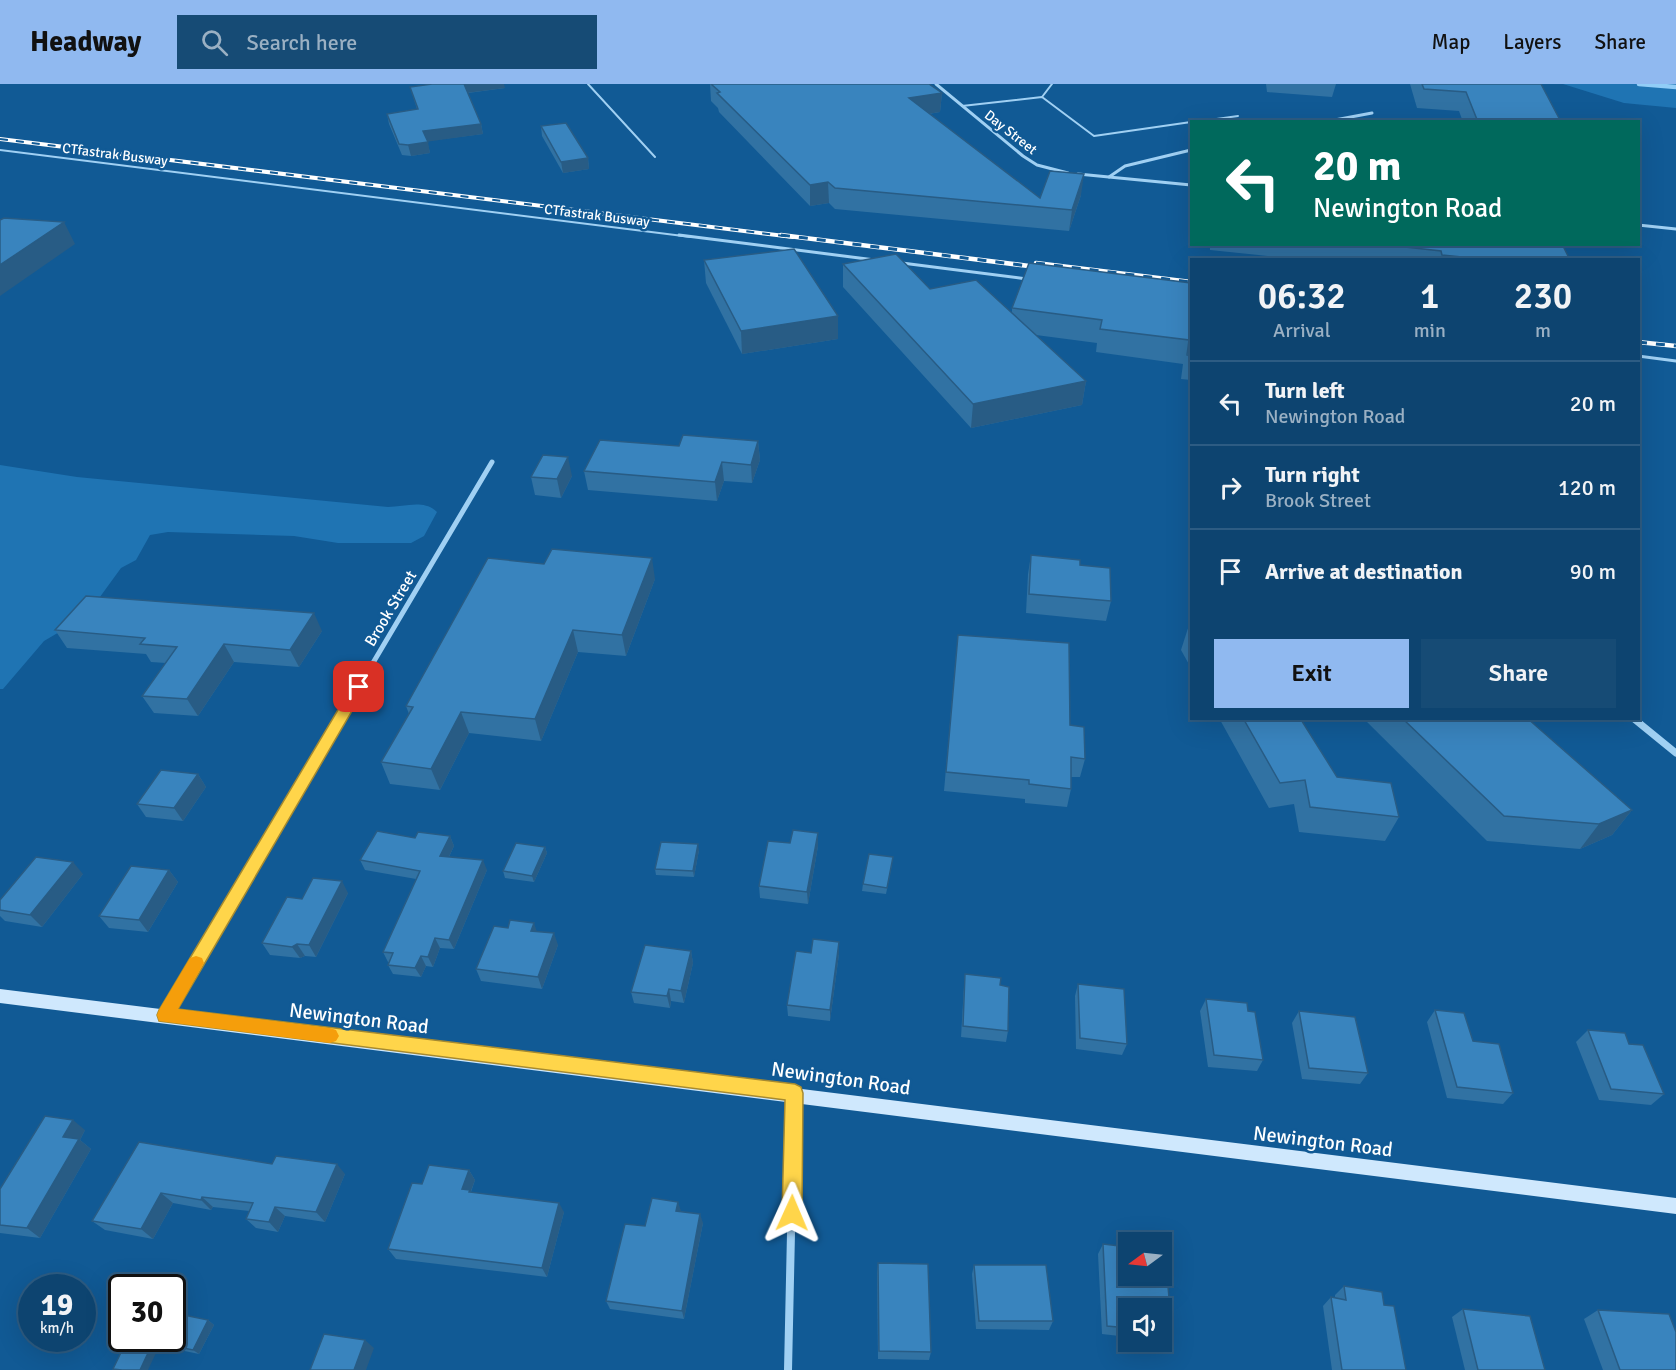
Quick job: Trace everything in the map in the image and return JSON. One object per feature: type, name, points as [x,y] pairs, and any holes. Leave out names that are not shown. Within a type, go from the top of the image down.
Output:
[{"type":"main road","name":"Newington Road","points":[[0,996],[795,1093],[1028,1125],[1676,1206]]},
{"type":"street","name":"Day Street","points":[[936,84],[1023,156],[1038,165],[1062,172],[1190,185]]},
{"type":"street","points":[[1335,120],[1372,113]]},
{"type":"street","points":[[1109,177],[1125,166],[1190,150]]},
{"type":"street","points":[[1640,225],[1676,229]]},
{"type":"street","name":"Brook Street","points":[[165,1015],[492,462]]},
{"type":"street","points":[[1635,720],[1676,753]]},
{"type":"street","points":[[788,1370],[795,1093]]},
{"type":"lane","points":[[588,84],[655,157]]},
{"type":"lane","points":[[1042,97],[1052,84]]},
{"type":"lane","points":[[962,106],[1042,97],[1094,136],[1190,122]]},
{"type":"lane","points":[[1210,120],[1238,116]]},
{"type":"lane","name":"CTfastrak Busway","points":[[0,150],[884,261]]},
{"type":"lane","points":[[896,263],[1038,281]]},
{"type":"lane","points":[[1640,356],[1676,361]]},
{"type":"shaded area","points":[[1563,84],[1676,84],[1676,108],[1624,103]]},
{"type":"shaded area","points":[[0,465],[77,477],[388,507],[420,505],[437,512],[424,536],[411,543],[338,543],[294,536],[168,532],[150,535],[136,560],[121,568],[97,601],[61,631],[44,641],[3,689],[0,689]]},
{"type":"building","points":[[464,84],[481,124],[423,131],[428,142],[399,144],[387,114],[418,109],[410,87]]},
{"type":"building","points":[[711,84],[929,84],[942,93],[909,98],[1040,198],[1050,171],[1084,174],[1072,210],[835,188],[828,182],[810,185],[717,93],[720,92]]},
{"type":"building","points":[[1422,84],[1541,84],[1560,120],[1477,120],[1466,92],[1424,89]]},
{"type":"building","points":[[566,123],[588,158],[561,162],[541,126]]},
{"type":"building","points":[[4,218],[64,222],[0,265],[0,220]]},
{"type":"building","points":[[1396,246],[1563,246],[1569,258],[1472,258],[1442,255],[1441,251]]},
{"type":"building","points":[[794,249],[838,316],[741,331],[704,260]]},
{"type":"building","points":[[896,254],[930,289],[976,280],[1086,381],[973,404],[843,264]]},
{"type":"building","points":[[1029,263],[1190,283],[1190,356],[1187,355],[1189,340],[1100,329],[1102,320],[1012,308]]},
{"type":"building","points":[[683,435],[758,441],[751,465],[722,462],[715,482],[584,471],[600,440],[679,446]]},
{"type":"building","points":[[543,455],[568,457],[557,479],[531,477]]},
{"type":"building","points":[[552,549],[652,558],[622,635],[573,630],[535,719],[461,712],[431,769],[381,762],[413,707],[406,706],[488,558],[544,564]]},
{"type":"building","points":[[1031,555],[1080,560],[1080,565],[1110,568],[1111,601],[1029,594]]},
{"type":"building","points":[[86,596],[314,613],[290,650],[224,644],[187,699],[142,696],[177,647],[140,644],[145,638],[55,630]]},
{"type":"building","points":[[958,635],[1069,643],[1070,725],[1084,727],[1085,759],[1071,757],[1071,789],[1029,784],[1029,780],[946,772]]},
{"type":"building","points":[[1244,720],[1301,720],[1337,777],[1391,783],[1399,817],[1310,807],[1305,780],[1280,783]]},
{"type":"building","points":[[1404,720],[1529,720],[1632,810],[1599,824],[1504,816]]},
{"type":"building","points":[[161,770],[198,774],[174,808],[137,804]]},
{"type":"building","points":[[793,830],[818,833],[807,892],[759,886],[768,841],[790,843]]},
{"type":"building","points":[[377,831],[415,838],[418,832],[450,836],[440,856],[483,860],[449,940],[435,938],[428,957],[421,956],[415,968],[388,965],[393,953],[383,952],[420,871],[360,860]]},
{"type":"building","points":[[661,842],[698,844],[693,871],[655,869]]},
{"type":"building","points":[[516,843],[545,847],[532,876],[503,871]]},
{"type":"building","points":[[869,854],[893,857],[887,888],[863,884]]},
{"type":"building","points":[[36,857],[73,862],[30,915],[0,910],[0,900]]},
{"type":"building","points":[[131,866],[169,870],[139,920],[99,916]]},
{"type":"building","points":[[313,878],[342,881],[309,945],[297,944],[292,947],[262,943],[287,897],[302,899]]},
{"type":"building","points":[[510,920],[534,923],[531,931],[554,933],[538,977],[476,969],[494,926],[508,928]]},
{"type":"building","points":[[813,939],[839,942],[830,1010],[787,1005],[796,951],[811,953]]},
{"type":"building","points":[[645,945],[691,951],[681,991],[669,989],[667,996],[631,992]]},
{"type":"building","points":[[965,974],[1001,978],[1000,985],[1009,987],[1008,1031],[963,1026]]},
{"type":"building","points":[[1078,984],[1124,989],[1127,1044],[1080,1038]]},
{"type":"building","points":[[1206,999],[1247,1003],[1248,1011],[1255,1012],[1263,1060],[1214,1055]]},
{"type":"building","points":[[1435,1010],[1464,1013],[1473,1041],[1499,1044],[1513,1093],[1457,1087]]},
{"type":"building","points":[[1299,1011],[1355,1017],[1368,1073],[1309,1068]]},
{"type":"building","points":[[1588,1030],[1625,1033],[1629,1044],[1643,1045],[1664,1094],[1611,1089]]},
{"type":"building","points":[[45,1116],[73,1120],[63,1137],[79,1139],[27,1228],[0,1225],[0,1189]]},
{"type":"building","points":[[139,1142],[272,1164],[276,1156],[337,1164],[316,1212],[275,1207],[269,1222],[246,1219],[253,1203],[202,1197],[201,1200],[161,1193],[141,1229],[92,1221]]},
{"type":"building","points":[[429,1165],[469,1170],[462,1189],[470,1190],[469,1192],[559,1203],[542,1268],[388,1249],[412,1183],[422,1184]]},
{"type":"building","points":[[652,1198],[678,1202],[676,1211],[700,1214],[682,1311],[606,1301],[625,1224],[645,1226]]},
{"type":"building","points":[[1103,1244],[1118,1246],[1118,1286],[1168,1286],[1169,1298],[1118,1298],[1118,1327],[1107,1326]]},
{"type":"building","points":[[878,1263],[928,1264],[931,1352],[879,1351]]},
{"type":"building","points":[[974,1265],[1046,1265],[1053,1321],[979,1321]]},
{"type":"building","points":[[1344,1286],[1382,1292],[1384,1305],[1394,1306],[1406,1370],[1342,1370],[1331,1297],[1346,1300]]},
{"type":"building","points":[[1463,1309],[1530,1316],[1545,1370],[1478,1370]]},
{"type":"building","points":[[1598,1310],[1669,1314],[1676,1332],[1676,1370],[1620,1370]]},
{"type":"building","points":[[186,1315],[208,1320],[193,1350],[186,1349]]},
{"type":"building","points":[[324,1334],[365,1340],[354,1370],[310,1370]]},
{"type":"building","points":[[121,1352],[148,1352],[140,1370],[113,1369]]},
{"type":"waterway","points":[[1639,84],[1676,87]]},
{"type":"railway","points":[[0,139],[793,237]]},
{"type":"railway","points":[[781,235],[1045,268]]},
{"type":"railway","points":[[1036,263],[1190,282]]},
{"type":"railway","points":[[1640,342],[1676,346]]},
{"type":"slow traffic","points":[[196,963],[165,1015],[330,1036]]},
{"type":"route","points":[[359,687],[165,1015],[795,1093],[792,1213]]}]
